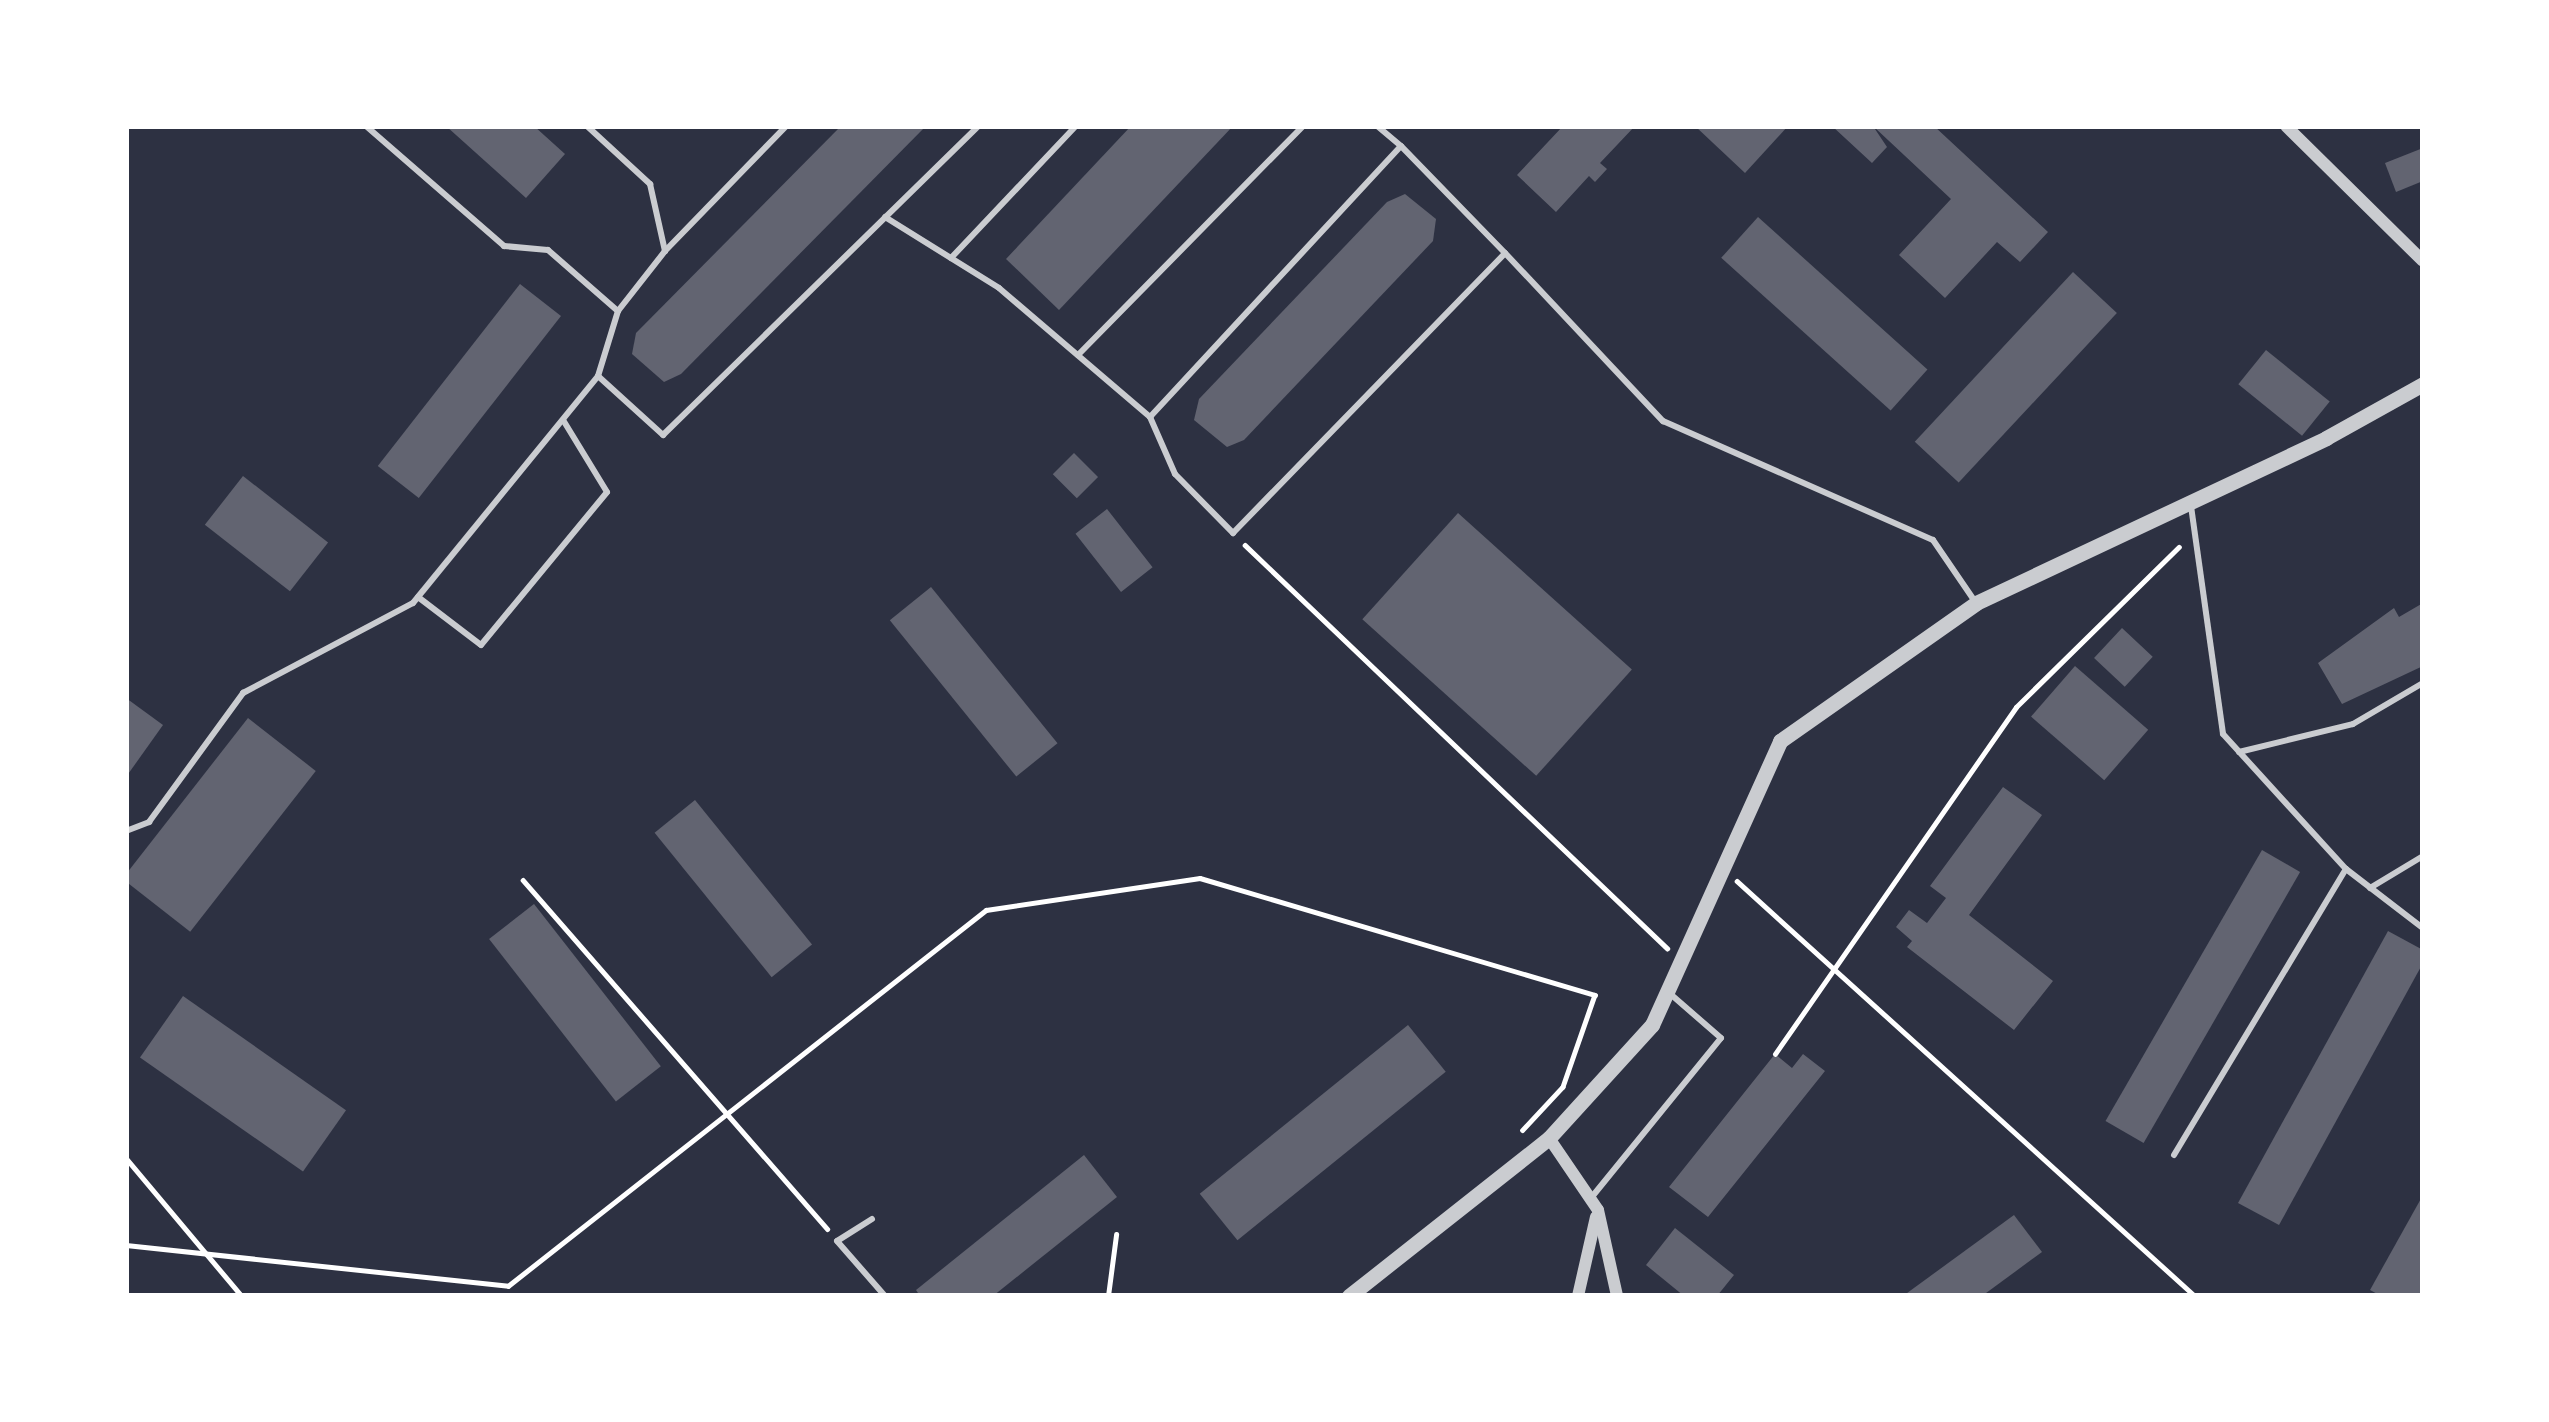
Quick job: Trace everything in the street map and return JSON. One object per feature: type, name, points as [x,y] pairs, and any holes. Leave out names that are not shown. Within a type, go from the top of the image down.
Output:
[{"type":"street","points":[[2286,126],[2423,261]]},
{"type":"street","points":[[1349,1296],[1549,1138],[1652,1025],[1780,740],[1976,603],[2423,384]]},
{"type":"street","points":[[1549,1138],[1594,1204],[1617,1296]]},
{"type":"street","points":[[1578,1296],[1594,1204]]},
{"type":"lane","points":[[366,126],[505,246],[548,250],[618,311]]},
{"type":"lane","points":[[587,126],[650,184],[665,251]]},
{"type":"lane","points":[[126,831],[149,822],[243,693],[418,597],[598,376],[618,311],[665,251],[786,126]]},
{"type":"lane","points":[[598,376],[663,435],[978,126]]},
{"type":"lane","points":[[951,258],[1076,126]]},
{"type":"lane","points":[[1078,355],[1303,126]]},
{"type":"lane","points":[[1377,126],[1663,421],[1933,540],[1976,603]]},
{"type":"lane","points":[[1150,416],[1401,146]]},
{"type":"lane","points":[[885,217],[951,258],[1150,416],[1175,474],[1233,533],[1504,253]]},
{"type":"lane","points":[[418,597],[481,646],[607,492],[562,419]]},
{"type":"lane","points":[[2190,502],[2223,734],[2346,869],[2423,928]]},
{"type":"lane","points":[[2240,752],[2353,724],[2423,683]]},
{"type":"lane","points":[[2370,887],[2423,856]]},
{"type":"lane","points":[[2174,1155],[2346,869]]},
{"type":"lane","points":[[1594,1204],[1721,1038],[1667,991]]},
{"type":"lane","points":[[872,1219],[837,1241],[885,1296]]},
{"type":"path","points":[[1775,1054],[2016,707],[2195,530]]},
{"type":"path","points":[[1233,533],[1681,961]]},
{"type":"path","points":[[1723,869],[2195,1296]]},
{"type":"path","points":[[126,1245],[508,1286],[986,910],[1200,878],[1595,995],[1563,1087],[1510,1145]]},
{"type":"path","points":[[524,880],[837,1241]]},
{"type":"path","points":[[126,1159],[242,1296]]},
{"type":"path","points":[[1108,1296],[1116,1234]]},
{"type":"building","points":[[446,126],[534,126],[565,154],[526,198]]},
{"type":"building","points":[[841,126],[926,126],[681,374],[664,382],[632,354],[636,333]]},
{"type":"building","points":[[1131,126],[1233,126],[1059,310],[1006,259]]},
{"type":"building","points":[[1563,126],[1635,126],[1600,163],[1607,169],[1595,182],[1589,176],[1556,212],[1517,175]]},
{"type":"building","points":[[1695,126],[1788,126],[1745,173]]},
{"type":"building","points":[[1832,126],[1873,126],[1887,147],[1872,163]]},
{"type":"building","points":[[1873,126],[1934,126],[2048,232],[2020,262],[1997,242],[1945,298],[1899,255],[1951,199]]},
{"type":"building","points":[[2423,148],[2423,181],[2396,192],[2385,163]]},
{"type":"building","points":[[1405,194],[1436,219],[1433,241],[1244,440],[1227,447],[1194,420],[1199,399],[1387,202]]},
{"type":"building","points":[[1758,217],[1927,370],[1891,410],[1721,258]]},
{"type":"building","points":[[2073,272],[2117,313],[1959,483],[1915,442]]},
{"type":"building","points":[[520,284],[561,316],[419,498],[378,466]]},
{"type":"building","points":[[2266,350],[2330,402],[2302,436],[2238,384]]},
{"type":"building","points":[[1074,453],[1098,477],[1077,498],[1053,474]]},
{"type":"building","points":[[243,476],[328,542],[290,591],[205,525]]},
{"type":"building","points":[[1107,509],[1153,567],[1121,592],[1075,534]]},
{"type":"building","points":[[1458,513],[1632,670],[1536,776],[1362,619]]},
{"type":"building","points":[[931,587],[1057,743],[1016,777],[890,620]]},
{"type":"building","points":[[2423,603],[2423,666],[2342,704],[2318,663],[2394,608],[2399,617]]},
{"type":"building","points":[[2122,628],[2153,657],[2125,687],[2094,658]]},
{"type":"building","points":[[2075,666],[2148,730],[2104,780],[2031,717]]},
{"type":"building","points":[[126,698],[163,725],[126,777]]},
{"type":"building","points":[[248,718],[316,771],[190,932],[126,882],[126,874]]},
{"type":"building","points":[[2003,787],[2042,815],[1969,915],[2053,981],[2014,1030],[1907,947],[1912,941],[1896,927],[1909,910],[1927,923],[1946,898],[1930,886]]},
{"type":"building","points":[[695,800],[812,945],[772,977],[655,833]]},
{"type":"building","points":[[2262,850],[2300,872],[2144,1143],[2106,1121]]},
{"type":"building","points":[[534,904],[661,1066],[616,1101],[489,939]]},
{"type":"building","points":[[2388,931],[2423,950],[2423,963],[2279,1225],[2238,1203]]},
{"type":"building","points":[[183,996],[346,1110],[303,1172],[140,1057]]},
{"type":"building","points":[[1408,1025],[1446,1072],[1237,1240],[1200,1194]]},
{"type":"building","points":[[1775,1054],[1792,1068],[1803,1054],[1825,1071],[1708,1217],[1669,1187]]},
{"type":"building","points":[[1084,1155],[1117,1197],[993,1296],[920,1296],[916,1290]]},
{"type":"building","points":[[2423,1195],[2423,1296],[2381,1296],[2370,1290]]},
{"type":"building","points":[[2014,1215],[2042,1252],[1982,1296],[1903,1296]]},
{"type":"building","points":[[1675,1228],[1734,1275],[1717,1296],[1684,1296],[1646,1265]]}]
